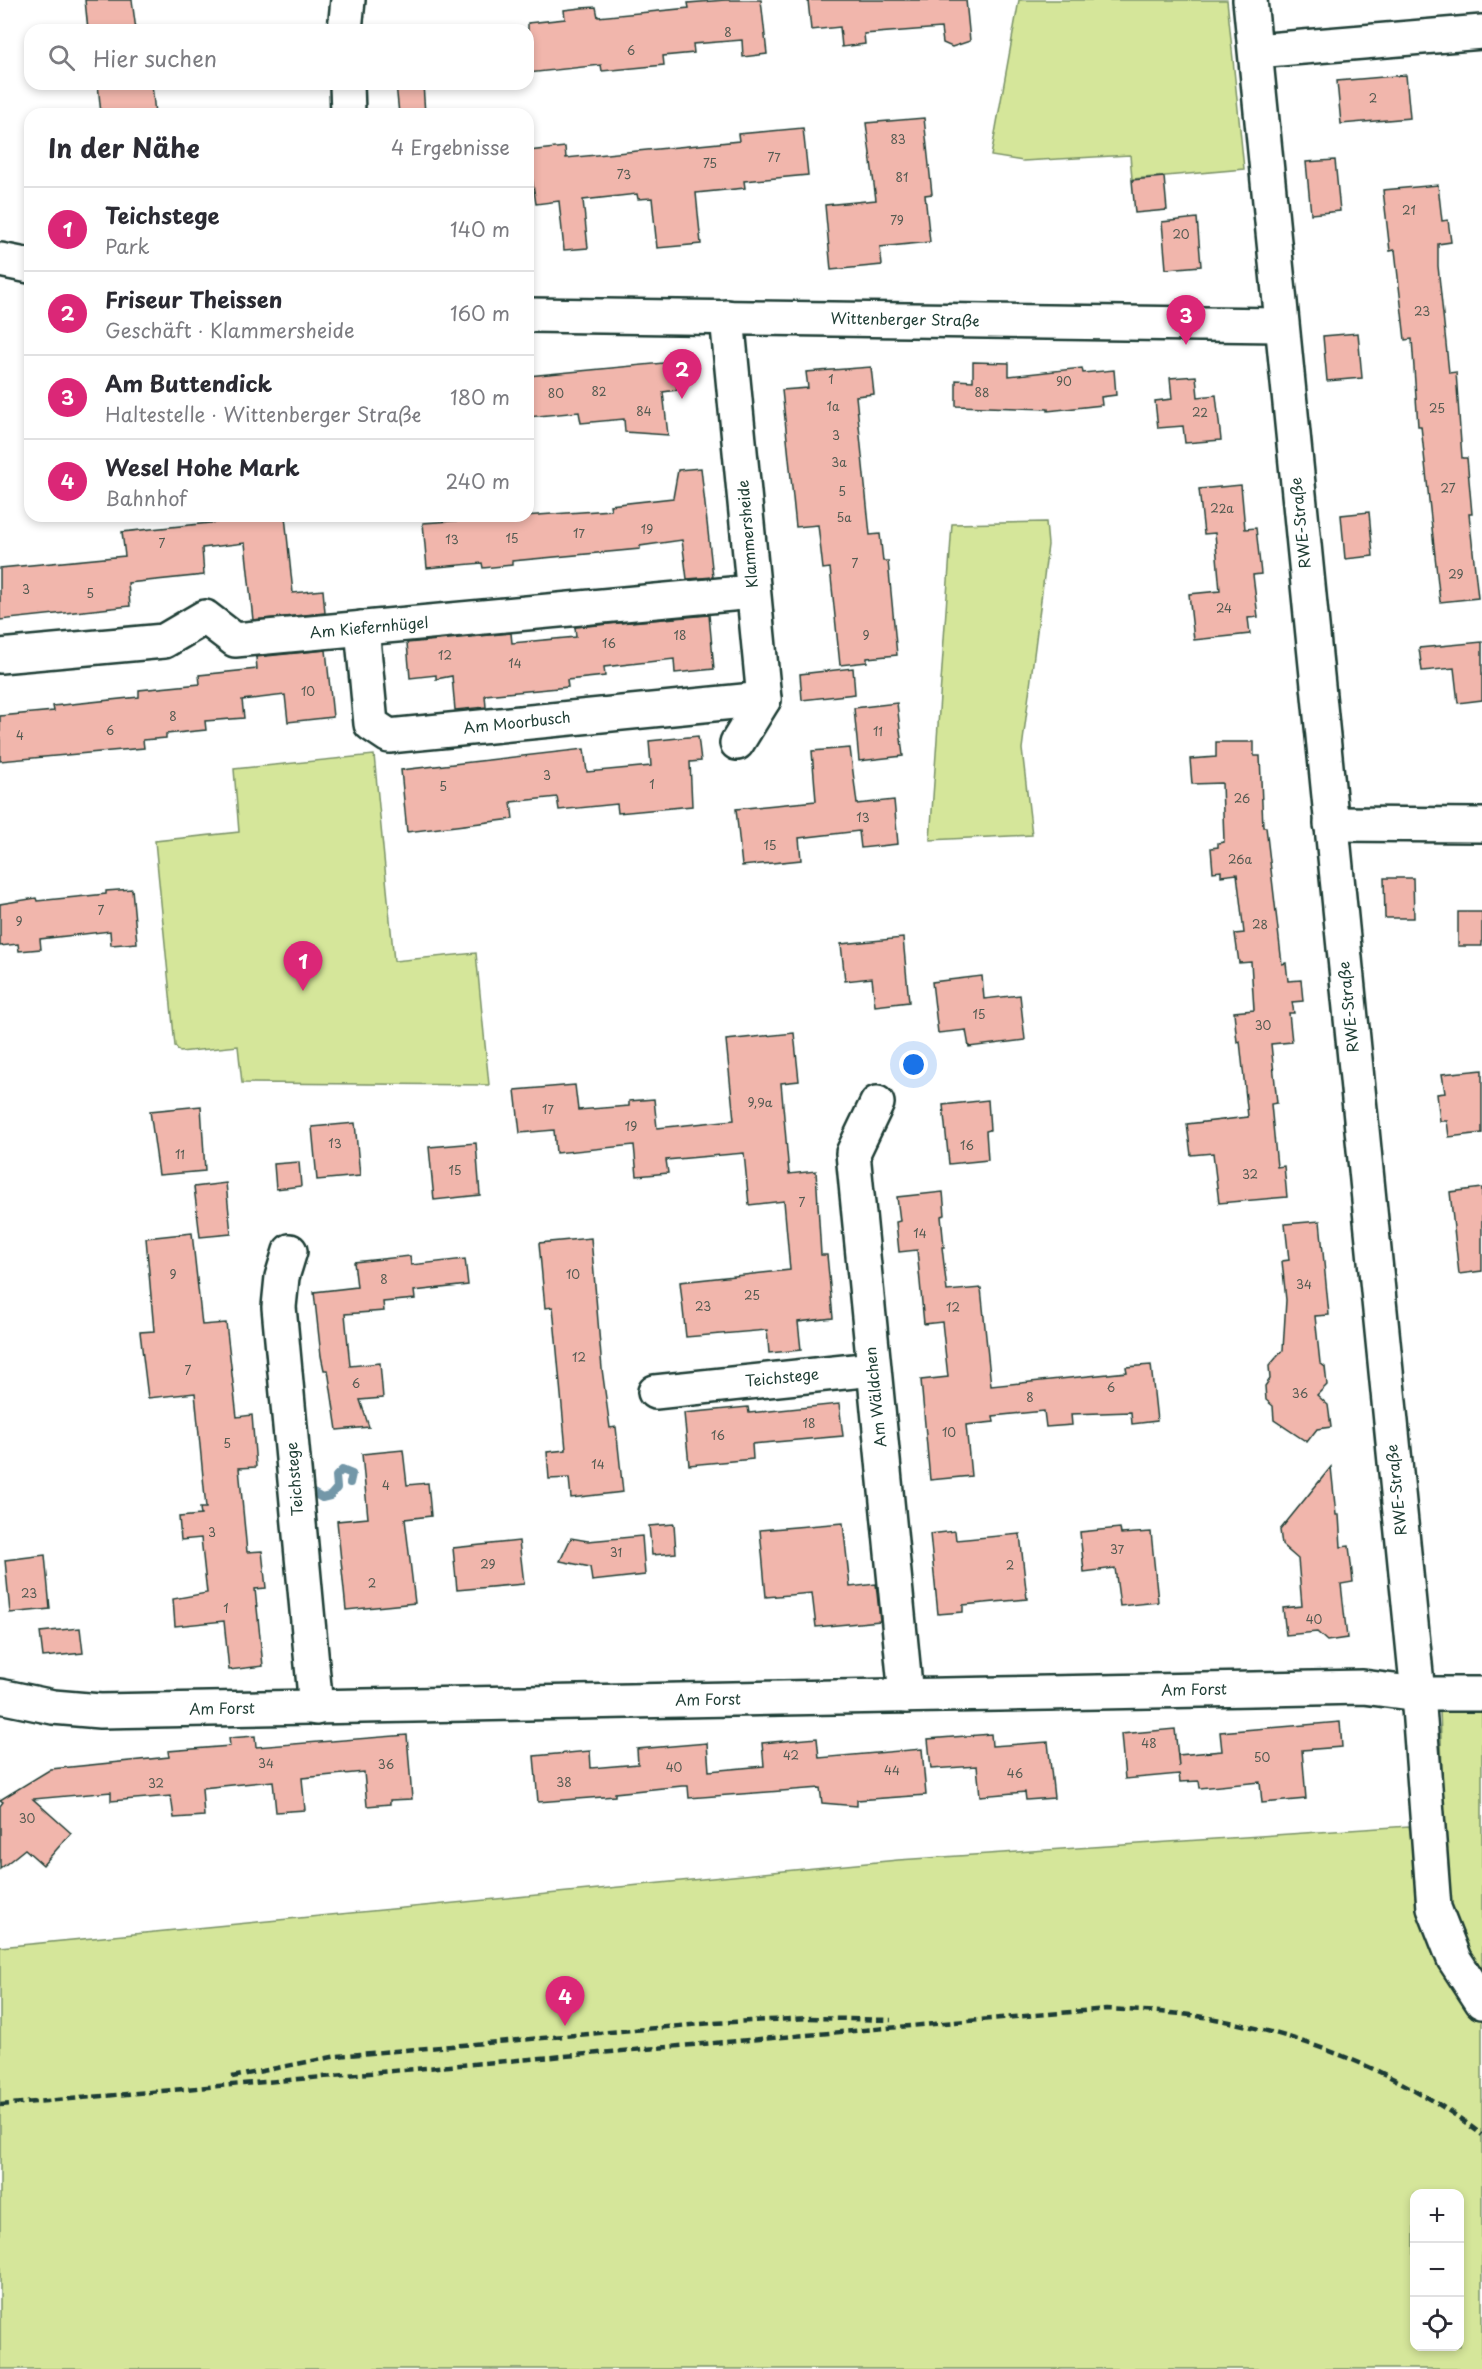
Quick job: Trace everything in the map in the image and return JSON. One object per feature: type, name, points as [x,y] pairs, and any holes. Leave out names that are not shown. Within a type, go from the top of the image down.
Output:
[{"type":"street","points":[[346,24],[348,0]]},
{"type":"street","name":"RWE-Straße","points":[[1251,0],[1281,325],[1418,1694],[1434,1908],[1455,1959],[1482,2002]]},
{"type":"street","points":[[1256,51],[1482,32]]},
{"type":"street","points":[[347,90],[348,108]]},
{"type":"street","points":[[0,260],[24,265]]},
{"type":"street","name":"Wittenberger Straße","points":[[534,315],[1281,325]]},
{"type":"street","name":"Klammersheide","points":[[727,317],[764,699]]},
{"type":"street","name":"Am Kiefernhügel","points":[[0,656],[164,641],[205,617],[235,640],[753,592]]},
{"type":"street","name":"Am Moorbusch","points":[[362,628],[371,724],[389,736],[764,699]]},
{"type":"street","points":[[737,743],[764,699]]},
{"type":"street","points":[[1331,824],[1482,825]]},
{"type":"street","name":"Am Wäldchen","points":[[877,1103],[853,1153],[873,1369],[892,1533],[906,1696]]},
{"type":"street","name":"Teichstege","points":[[290,1251],[282,1277],[279,1307],[316,1708]]},
{"type":"street","name":"Teichstege","points":[[655,1392],[873,1369]]},
{"type":"street","name":"Am Forst","points":[[2,1705],[100,1711],[1364,1687],[1418,1694],[1482,1694]]},
{"type":"green space","points":[[1019,0],[1227,0],[1244,169],[1132,179],[1130,155],[1023,161],[991,156]]},
{"type":"green space","points":[[1046,522],[1048,545],[1022,749],[1032,835],[930,840],[952,524]]},
{"type":"green space","points":[[374,755],[394,961],[476,953],[489,1085],[242,1083],[238,1046],[180,1052],[175,1046],[155,841],[239,832],[234,769]]},
{"type":"green space","points":[[1482,1708],[1482,1976],[1452,1916],[1446,1892],[1440,1709]]},
{"type":"green space","points":[[1409,1826],[1421,1902],[1447,1960],[1482,2021],[1482,2369],[0,2369],[0,1947],[898,1860]]},
{"type":"building","points":[[85,0],[132,0],[135,24],[87,24]]},
{"type":"building","points":[[761,0],[767,54],[743,57],[742,40],[693,44],[694,53],[663,56],[664,65],[602,71],[601,65],[534,72],[534,24],[528,23],[565,19],[564,10],[596,7],[598,17],[689,8],[688,3]]},
{"type":"building","points":[[808,0],[966,0],[970,41],[952,47],[943,43],[941,28],[864,34],[865,44],[842,47],[840,27],[811,30]]},
{"type":"building","points":[[1406,75],[1410,118],[1341,124],[1337,81]]},
{"type":"building","points":[[99,90],[153,90],[154,108],[100,108]]},
{"type":"building","points":[[397,90],[423,90],[425,108],[398,108]]},
{"type":"building","points":[[924,118],[932,194],[925,195],[930,242],[880,247],[882,265],[831,270],[825,205],[876,200],[866,123]]},
{"type":"building","points":[[803,128],[808,175],[744,181],[745,188],[696,193],[701,244],[657,248],[652,198],[638,199],[637,194],[583,200],[588,248],[564,250],[559,201],[536,204],[534,150],[565,147],[566,158],[739,141],[738,134]]},
{"type":"building","points":[[1335,160],[1340,211],[1311,214],[1306,162]]},
{"type":"building","points":[[1164,177],[1167,210],[1135,213],[1132,180]]},
{"type":"building","points":[[1438,185],[1442,221],[1448,220],[1451,242],[1438,244],[1438,266],[1449,373],[1456,372],[1462,458],[1467,458],[1472,514],[1469,514],[1478,598],[1440,602],[1421,426],[1418,426],[1412,339],[1405,340],[1395,250],[1390,251],[1383,190]]},
{"type":"building","points":[[1197,218],[1201,266],[1166,269],[1162,222]]},
{"type":"building","points":[[1358,333],[1362,378],[1327,381],[1323,336]]},
{"type":"building","points":[[674,362],[677,390],[663,392],[668,435],[625,432],[624,419],[581,423],[579,412],[534,416],[534,375]]},
{"type":"building","points":[[973,362],[1009,363],[1009,376],[1082,368],[1083,373],[1114,370],[1116,395],[1101,397],[1102,405],[1048,411],[1048,409],[956,406],[956,380],[973,381]]},
{"type":"building","points":[[871,367],[874,394],[856,396],[870,535],[880,534],[883,561],[888,561],[897,655],[867,658],[867,662],[840,665],[830,568],[823,569],[818,525],[796,527],[782,390],[808,388],[806,372]]},
{"type":"building","points":[[1196,376],[1198,397],[1216,395],[1221,440],[1185,443],[1183,426],[1158,428],[1155,401],[1172,399],[1170,378]]},
{"type":"building","points":[[701,468],[713,577],[687,579],[682,540],[640,546],[640,549],[512,561],[512,565],[483,568],[482,563],[427,568],[423,523],[534,522],[534,515],[611,510],[610,505],[673,498],[678,470]]},
{"type":"building","points":[[1241,485],[1245,529],[1256,528],[1261,574],[1253,575],[1258,617],[1248,618],[1250,634],[1194,640],[1189,594],[1220,591],[1215,533],[1204,534],[1199,489]]},
{"type":"building","points":[[1369,512],[1373,556],[1345,559],[1341,515]]},
{"type":"building","points":[[220,522],[286,522],[293,593],[323,590],[325,613],[253,620],[245,543],[202,548],[204,575],[128,583],[130,606],[0,620],[0,568],[125,556],[122,532]]},
{"type":"building","points":[[709,615],[714,669],[675,673],[674,659],[604,667],[605,676],[567,680],[568,687],[485,695],[486,707],[455,710],[452,676],[436,679],[436,675],[410,678],[407,643],[511,633],[512,643],[576,637],[575,627]]},
{"type":"building","points":[[1482,642],[1482,700],[1458,703],[1454,668],[1422,671],[1419,648]]},
{"type":"building","points":[[326,650],[333,717],[288,722],[285,695],[242,700],[244,718],[205,721],[206,730],[166,734],[166,738],[143,740],[144,748],[0,761],[0,716],[54,711],[53,706],[139,697],[139,690],[200,684],[199,675],[257,669],[256,657]]},
{"type":"building","points":[[853,668],[855,694],[802,700],[800,674]]},
{"type":"building","points":[[897,703],[903,756],[859,761],[854,708]]},
{"type":"building","points":[[698,736],[701,761],[690,762],[692,806],[618,813],[617,804],[559,810],[557,797],[511,802],[513,819],[407,832],[401,770],[584,749],[587,772],[651,766],[649,741]]},
{"type":"building","points":[[1216,742],[1254,742],[1254,756],[1260,756],[1263,827],[1266,827],[1282,964],[1286,963],[1288,981],[1301,980],[1303,1001],[1292,1002],[1294,1013],[1289,1013],[1292,1042],[1271,1044],[1277,1103],[1271,1104],[1277,1167],[1284,1166],[1287,1197],[1219,1203],[1213,1153],[1191,1155],[1187,1124],[1248,1117],[1240,1041],[1237,1042],[1234,1012],[1254,1010],[1251,962],[1239,963],[1235,934],[1244,933],[1237,874],[1221,876],[1221,871],[1213,872],[1211,848],[1218,847],[1218,843],[1224,842],[1222,783],[1192,784],[1190,759],[1216,757]]},
{"type":"building","points":[[850,748],[857,804],[894,800],[898,844],[861,848],[859,831],[799,838],[801,860],[742,866],[736,809],[816,801],[812,751]]},
{"type":"building","points":[[1384,878],[1413,878],[1414,918],[1385,918]]},
{"type":"building","points":[[132,889],[137,943],[111,945],[110,931],[40,939],[41,949],[19,951],[18,944],[0,946],[0,904],[36,898],[37,901],[106,894],[106,891]]},
{"type":"building","points":[[1458,912],[1482,912],[1482,946],[1458,946]]},
{"type":"building","points":[[903,938],[909,1002],[875,1006],[872,978],[845,981],[841,944]]},
{"type":"building","points":[[982,976],[984,999],[1020,995],[1025,1040],[969,1047],[966,1030],[938,1033],[932,982]]},
{"type":"building","points":[[794,1033],[799,1081],[781,1083],[789,1174],[816,1171],[821,1255],[827,1255],[833,1318],[798,1322],[801,1350],[769,1353],[767,1330],[686,1337],[680,1282],[790,1270],[784,1201],[749,1205],[744,1153],[666,1160],[668,1173],[637,1176],[634,1145],[556,1153],[554,1130],[520,1133],[515,1090],[575,1085],[578,1110],[629,1106],[629,1101],[654,1099],[657,1128],[734,1120],[726,1040]]},
{"type":"building","points":[[1482,1070],[1482,1133],[1449,1137],[1447,1121],[1440,1121],[1437,1094],[1445,1093],[1442,1074]]},
{"type":"building","points":[[988,1100],[990,1130],[986,1131],[988,1160],[949,1164],[943,1105]]},
{"type":"building","points":[[201,1106],[205,1171],[159,1175],[150,1111]]},
{"type":"building","points":[[355,1123],[360,1176],[317,1180],[312,1127]]},
{"type":"building","points":[[476,1143],[480,1195],[434,1200],[429,1147]]},
{"type":"building","points":[[299,1162],[301,1186],[276,1189],[274,1164]]},
{"type":"building","points":[[226,1183],[231,1234],[200,1237],[194,1187]]},
{"type":"building","points":[[1482,1188],[1482,1271],[1459,1274],[1450,1192]]},
{"type":"building","points":[[943,1192],[945,1215],[941,1216],[944,1247],[942,1247],[947,1291],[981,1288],[991,1386],[1127,1372],[1126,1367],[1151,1365],[1157,1421],[1132,1424],[1131,1412],[1071,1414],[1072,1425],[1046,1427],[1044,1411],[993,1416],[994,1422],[966,1425],[971,1476],[930,1480],[921,1380],[948,1377],[942,1322],[924,1324],[917,1250],[899,1252],[896,1222],[900,1221],[897,1197]]},
{"type":"building","points":[[1320,1221],[1329,1315],[1315,1316],[1320,1363],[1325,1367],[1327,1385],[1317,1395],[1328,1405],[1331,1427],[1317,1429],[1307,1442],[1274,1420],[1273,1406],[1266,1400],[1265,1386],[1270,1379],[1269,1366],[1283,1350],[1286,1300],[1282,1261],[1289,1260],[1285,1224]]},
{"type":"building","points":[[192,1233],[202,1325],[226,1323],[237,1417],[252,1415],[256,1467],[239,1468],[247,1552],[262,1551],[266,1588],[255,1589],[263,1666],[229,1670],[224,1621],[175,1626],[173,1599],[207,1593],[201,1538],[181,1540],[179,1517],[201,1515],[200,1508],[206,1508],[195,1393],[148,1398],[140,1332],[154,1331],[146,1238]]},
{"type":"building","points":[[591,1238],[602,1369],[610,1428],[616,1427],[623,1492],[571,1498],[569,1478],[549,1479],[547,1452],[566,1450],[553,1307],[545,1308],[539,1243]]},
{"type":"building","points":[[410,1256],[411,1265],[465,1259],[468,1285],[414,1291],[415,1299],[383,1302],[384,1311],[345,1314],[350,1366],[380,1363],[383,1398],[360,1400],[369,1427],[337,1430],[328,1370],[324,1370],[321,1356],[314,1292],[357,1287],[354,1262]]},
{"type":"building","points":[[839,1404],[843,1436],[752,1444],[753,1459],[689,1465],[684,1413],[748,1407],[749,1413]]},
{"type":"building","points":[[403,1450],[407,1485],[428,1483],[431,1516],[405,1519],[415,1603],[346,1610],[337,1521],[368,1518],[362,1454]]},
{"type":"building","points":[[1331,1467],[1336,1515],[1339,1515],[1341,1547],[1349,1546],[1353,1582],[1341,1584],[1347,1638],[1327,1641],[1317,1632],[1286,1635],[1283,1608],[1302,1606],[1298,1559],[1282,1545],[1280,1530]]},
{"type":"building","points":[[843,1523],[850,1587],[876,1584],[880,1621],[816,1627],[812,1593],[766,1597],[760,1530]]},
{"type":"building","points":[[674,1524],[676,1553],[652,1555],[649,1526]]},
{"type":"building","points":[[1120,1528],[1121,1534],[1151,1532],[1158,1602],[1120,1606],[1115,1568],[1084,1572],[1080,1532]]},
{"type":"building","points":[[955,1531],[956,1540],[1020,1534],[1027,1599],[963,1605],[963,1612],[938,1614],[930,1534]]},
{"type":"building","points":[[642,1536],[645,1575],[592,1581],[590,1567],[560,1561],[571,1538],[588,1541]]},
{"type":"building","points":[[519,1541],[524,1584],[457,1590],[453,1548]]},
{"type":"building","points":[[45,1555],[50,1609],[10,1613],[5,1560]]},
{"type":"building","points":[[80,1628],[83,1653],[43,1657],[40,1632]]},
{"type":"building","points":[[1340,1722],[1342,1747],[1302,1750],[1306,1799],[1262,1803],[1260,1782],[1200,1788],[1199,1781],[1180,1782],[1179,1774],[1125,1779],[1121,1734],[1175,1729],[1179,1767],[1178,1755],[1222,1751],[1220,1732]]},
{"type":"building","points":[[991,1734],[992,1746],[1048,1742],[1054,1798],[1026,1800],[1025,1792],[980,1796],[977,1766],[931,1769],[928,1739]]},
{"type":"building","points":[[407,1735],[412,1799],[390,1800],[390,1804],[367,1806],[364,1772],[302,1778],[305,1810],[276,1812],[273,1781],[202,1788],[204,1816],[174,1818],[171,1796],[111,1801],[111,1792],[33,1799],[71,1833],[43,1865],[25,1849],[0,1869],[0,1806],[3,1802],[0,1800],[51,1769],[169,1757],[168,1751],[230,1746],[229,1738],[255,1736],[256,1747]]},
{"type":"building","points":[[817,1738],[819,1758],[922,1749],[926,1795],[857,1800],[857,1806],[822,1803],[820,1788],[689,1798],[688,1786],[682,1786],[615,1793],[615,1796],[538,1802],[534,1756],[590,1751],[591,1768],[638,1764],[637,1749],[707,1743],[709,1771],[764,1766],[762,1743]]},
{"type":"waterway","points":[[308,1490],[322,1498],[330,1496],[337,1488],[336,1476],[342,1470],[352,1474],[350,1483]]},
{"type":"railway","points":[[0,2105],[1106,2009],[1174,2013],[1215,2019],[1286,2036],[1356,2061],[1389,2077],[1422,2094],[1482,2135]]},
{"type":"railway","points":[[232,2077],[337,2056],[713,2023],[809,2018],[891,2020]]},
{"type":"place","name":"Am Buttendick","points":[[1186,345]]},
{"type":"place","name":"Friseur Theissen","points":[[682,399]]},
{"type":"place","name":"Teichstege","points":[[303,991]]},
{"type":"place","name":"Wesel Hohe Mark","points":[[565,2026]]}]
